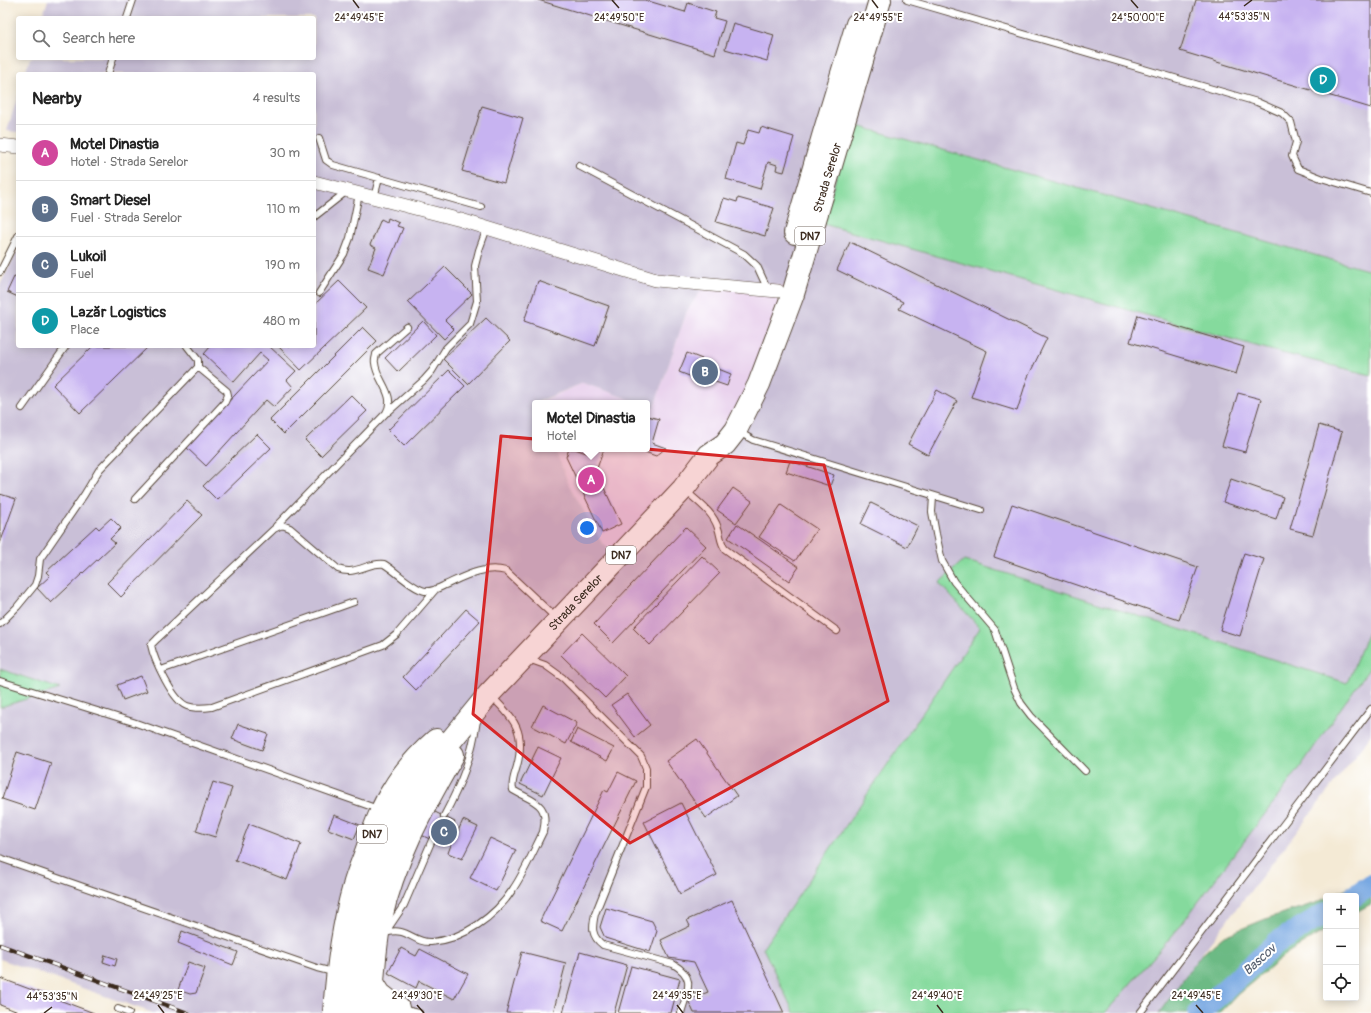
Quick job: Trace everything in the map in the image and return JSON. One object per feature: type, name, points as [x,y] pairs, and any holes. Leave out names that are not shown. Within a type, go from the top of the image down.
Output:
[{"type":"highway","name":"Strada Serelor","points":[[709,455],[714,438],[731,411],[755,357],[773,291],[865,0]]},
{"type":"highway","name":"Strada Serelor","points":[[489,694],[684,489],[709,455],[725,444],[736,430],[759,384],[793,294],[880,0]]},
{"type":"highway","name":"DN7","points":[[371,1013],[373,983],[381,938],[380,924],[387,896],[399,860],[416,822],[489,694]]},
{"type":"highway","name":"DN7","points":[[334,1013],[337,973],[345,923],[354,886],[382,810],[395,786],[414,762],[429,746],[489,694]]},
{"type":"highway","name":"DN7","points":[[354,1013],[362,927],[372,884],[383,849],[409,798],[426,771],[489,694]]},
{"type":"highway","points":[[373,983],[380,994],[394,1010]]},
{"type":"street","points":[[0,145],[16,146]]},
{"type":"street","points":[[316,183],[461,220],[656,280],[773,291]]},
{"type":"lane","points":[[128,16],[132,0]]},
{"type":"lane","points":[[907,0],[1257,102],[1282,113],[1291,122],[1296,142],[1292,156],[1298,169],[1321,178],[1371,193]]},
{"type":"lane","points":[[109,72],[112,60]]},
{"type":"lane","points":[[320,138],[326,160],[333,165],[481,207]]},
{"type":"lane","points":[[579,166],[744,254],[757,266],[773,291]]},
{"type":"lane","points":[[374,198],[379,178]]},
{"type":"lane","points":[[316,216],[353,192]]},
{"type":"lane","points":[[319,293],[344,254],[350,238],[353,192]]},
{"type":"lane","points":[[436,589],[397,634],[383,645],[212,707],[196,708],[180,703],[173,694],[153,654],[152,646],[157,639],[274,529],[386,413],[428,376],[446,348],[470,324],[477,301],[475,266],[487,228]]},
{"type":"lane","points":[[0,272],[16,240]]},
{"type":"lane","points":[[386,413],[390,408],[390,400],[375,364],[376,354],[407,327]]},
{"type":"lane","points":[[22,408],[65,348]]},
{"type":"lane","points":[[0,624],[17,607],[35,585],[38,576],[40,558],[84,495],[99,470],[198,367],[198,360],[189,348]]},
{"type":"lane","points":[[135,499],[225,402],[228,395],[227,391],[198,367]]},
{"type":"lane","points":[[736,430],[753,440],[934,497],[981,510]]},
{"type":"lane","points":[[684,489],[710,512],[718,527],[721,543],[725,549],[836,631]]},
{"type":"lane","points":[[934,497],[932,512],[942,561],[954,582],[995,630],[1014,688],[1030,716],[1086,771]]},
{"type":"lane","points":[[274,529],[282,525],[290,528],[338,569],[344,572],[351,572],[378,563],[384,564],[418,589],[427,592],[465,575],[482,570],[497,569],[506,571],[559,620]]},
{"type":"lane","points":[[161,670],[354,602]]},
{"type":"lane","points":[[524,657],[545,665],[563,678],[641,756],[646,768],[646,787],[595,914],[592,926],[593,934],[597,941],[603,945],[673,964],[682,969],[689,981],[681,1013]]},
{"type":"lane","points":[[0,681],[133,722],[382,810]]},
{"type":"lane","points":[[381,938],[398,930],[419,940],[428,942],[440,941],[452,938],[476,926],[503,902],[514,889],[542,832],[545,824],[542,809],[533,800],[513,790],[512,787],[520,754],[520,742],[517,730],[509,714],[489,694]]},
{"type":"lane","points":[[1140,1013],[1371,709]]},
{"type":"lane","points":[[444,816],[467,766],[474,740],[477,714]]},
{"type":"lane","points":[[381,938],[404,905],[432,840]]},
{"type":"lane","points":[[0,858],[309,965],[337,973]]},
{"type":"lane","points":[[118,1009],[129,1013]]},
{"type":"lane","points":[[394,1010],[419,1013]]},
{"type":"highlighted area","points":[[501,436],[824,465],[888,701],[630,843],[473,714]]},
{"type":"shaded area","points":[[48,0],[1371,0],[1371,271],[851,124],[823,224],[1274,351],[1371,375],[1371,625],[1347,683],[964,560],[939,583],[980,628],[763,948],[794,1013],[153,1013],[0,959],[0,707],[59,689],[0,669],[0,285],[16,253],[16,348],[316,348],[316,72],[26,72],[29,60],[316,60],[316,16],[43,16]]},
{"type":"shaded area","points":[[16,102],[16,132],[7,131]]},
{"type":"shaded area","points":[[758,282],[801,289],[721,459],[626,564],[602,543],[569,485],[556,452],[650,452],[650,406],[654,407],[687,311],[706,283]]},
{"type":"shaded area","points":[[583,383],[632,400],[544,400]]},
{"type":"shaded area","points":[[1371,666],[1371,734],[1199,957],[1159,1013],[1105,1013],[1177,930]]},
{"type":"green space","points":[[851,124],[1371,271],[1371,375],[1274,351],[823,224]]},
{"type":"green space","points":[[964,560],[1347,683],[1371,625],[1371,666],[1299,769],[1177,930],[1105,1013],[794,1013],[763,948],[980,628],[939,583]]},
{"type":"green space","points":[[0,669],[60,689],[0,707]]},
{"type":"green space","points":[[1371,876],[1371,904],[1359,910],[1359,893],[1337,893]]},
{"type":"green space","points":[[1323,900],[1323,932],[1289,952],[1238,994],[1220,1013],[1159,1013],[1199,957],[1224,936],[1268,918]]},
{"type":"building","points":[[538,0],[645,0],[685,12],[688,3],[716,12],[714,18],[725,21],[715,54]]},
{"type":"building","points":[[1196,0],[1371,0],[1371,108],[1180,51]]},
{"type":"building","points":[[733,23],[774,35],[767,61],[725,49]]},
{"type":"building","points":[[482,106],[523,118],[504,183],[462,171]]},
{"type":"building","points":[[761,127],[794,137],[784,172],[776,170],[777,165],[768,162],[760,189],[726,179],[736,143],[743,145],[748,130],[759,133]]},
{"type":"building","points":[[724,198],[737,202],[738,198],[774,208],[765,236],[716,222]]},
{"type":"building","points":[[388,218],[399,223],[397,226],[403,228],[384,274],[368,268],[376,248],[370,245],[381,219],[387,222]]},
{"type":"building","points":[[850,242],[1047,338],[1027,379],[1017,411],[971,397],[987,351],[899,309],[903,302],[837,270]]},
{"type":"building","points":[[445,267],[472,294],[445,320],[454,329],[444,339],[408,302]]},
{"type":"building","points":[[14,277],[16,278],[16,296],[7,292]]},
{"type":"building","points":[[339,281],[366,308],[301,370],[280,348],[316,348],[316,303]]},
{"type":"building","points":[[538,281],[609,306],[595,346],[524,321]]},
{"type":"building","points":[[1138,315],[1244,347],[1236,374],[1130,342]]},
{"type":"building","points":[[486,318],[510,341],[468,384],[443,359]]},
{"type":"building","points":[[423,321],[436,335],[398,372],[385,358]]},
{"type":"building","points":[[363,327],[377,341],[284,434],[270,420]]},
{"type":"building","points":[[91,348],[147,348],[80,413],[53,385]]},
{"type":"building","points":[[209,348],[271,348],[296,371],[287,380],[293,387],[274,407],[266,400],[206,466],[186,447],[268,360],[260,353],[234,382],[204,354]]},
{"type":"building","points":[[687,353],[702,359],[701,362],[731,374],[727,386],[698,376],[697,379],[679,372]]},
{"type":"building","points":[[449,370],[465,386],[404,446],[388,430]]},
{"type":"building","points":[[937,390],[957,401],[928,455],[908,444]]},
{"type":"building","points":[[1238,393],[1261,399],[1245,452],[1222,446]]},
{"type":"building","points":[[351,395],[367,411],[321,456],[305,440]]},
{"type":"building","points":[[650,417],[659,419],[652,443],[666,448],[656,456],[645,452],[650,452]]},
{"type":"building","points":[[1319,425],[1342,432],[1313,535],[1290,529]]},
{"type":"building","points":[[257,434],[271,448],[217,500],[203,486]]},
{"type":"building","points":[[568,452],[583,452],[589,454],[589,452],[603,452],[596,471],[621,524],[602,533],[566,457]]},
{"type":"building","points":[[790,461],[834,475],[830,486],[786,472]]},
{"type":"building","points":[[1231,479],[1283,497],[1276,519],[1223,502]]},
{"type":"building","points":[[733,488],[752,501],[736,523],[717,510]]},
{"type":"building","points":[[0,494],[16,499],[0,544]]},
{"type":"building","points":[[187,501],[202,515],[121,597],[107,583]]},
{"type":"building","points":[[871,503],[918,526],[907,547],[861,524]]},
{"type":"building","points":[[1012,504],[1198,567],[1179,620],[994,557]]},
{"type":"building","points":[[781,505],[817,529],[795,561],[759,537]]},
{"type":"building","points":[[111,518],[121,528],[110,539],[115,543],[51,603],[37,588],[50,576],[46,572],[96,526],[99,529]]},
{"type":"building","points":[[737,524],[799,567],[789,581],[728,538]]},
{"type":"building","points":[[686,527],[706,546],[613,643],[594,624]]},
{"type":"building","points":[[1244,553],[1264,559],[1240,636],[1220,630]]},
{"type":"building","points":[[702,556],[720,573],[650,645],[633,628]]},
{"type":"building","points":[[466,609],[480,621],[416,690],[403,677]]},
{"type":"building","points":[[582,633],[626,676],[605,698],[561,655]]},
{"type":"building","points":[[141,676],[147,691],[123,700],[117,685]]},
{"type":"building","points":[[627,694],[650,725],[635,737],[611,705]]},
{"type":"building","points":[[543,705],[577,723],[566,744],[532,726]]},
{"type":"building","points":[[238,724],[268,734],[262,750],[232,739]]},
{"type":"building","points":[[577,729],[614,748],[607,761],[571,742]]},
{"type":"building","points":[[697,739],[737,796],[706,818],[666,761]]},
{"type":"building","points":[[538,747],[561,758],[543,795],[520,784]]},
{"type":"building","points":[[17,752],[51,763],[35,810],[2,799]]},
{"type":"building","points":[[618,772],[636,781],[562,931],[540,921],[604,790],[608,792]]},
{"type":"building","points":[[213,782],[232,788],[215,837],[196,831]]},
{"type":"building","points":[[681,803],[717,875],[680,894],[644,822]]},
{"type":"building","points":[[433,811],[455,822],[452,828],[458,831],[463,820],[478,827],[462,859],[448,853],[451,845],[444,842],[443,845],[421,835]]},
{"type":"building","points":[[334,815],[360,825],[354,839],[328,829]]},
{"type":"building","points":[[249,824],[301,844],[287,880],[235,860]]},
{"type":"building","points":[[490,838],[516,850],[496,891],[470,878]]},
{"type":"building","points":[[732,900],[784,1013],[694,1013],[688,1000],[708,992],[694,962],[669,958],[661,940],[690,926],[687,920]]},
{"type":"building","points":[[606,908],[652,921],[657,931],[650,952],[605,938],[600,927]]},
{"type":"building","points":[[182,931],[238,952],[233,965],[178,943]]},
{"type":"building","points":[[401,948],[416,956],[420,949],[468,974],[454,999],[419,981],[416,988],[388,973]]},
{"type":"building","points":[[522,952],[566,963],[553,1013],[506,1013]]},
{"type":"building","points":[[580,952],[627,965],[614,1013],[563,1013]]},
{"type":"building","points":[[105,955],[117,959],[115,966],[103,962]]},
{"type":"building","points":[[188,962],[205,968],[196,993],[190,994],[178,990]]},
{"type":"building","points":[[631,966],[680,979],[671,1013],[618,1013]]},
{"type":"building","points":[[0,978],[94,1013],[21,1013],[0,1005]]},
{"type":"waterway","name":"Bascov","points":[[1359,893],[1371,885]]},
{"type":"waterway","name":"Bascov","points":[[1199,1013],[1276,943],[1323,915]]},
{"type":"railway","points":[[0,945],[188,1013]]},
{"type":"place","name":"Lazăr Logistics","points":[[1323,80]]},
{"type":"place","name":"Smart Diesel","points":[[705,372]]},
{"type":"place","name":"Motel Dinastia","points":[[591,480]]},
{"type":"place","name":"Lukoil","points":[[444,832]]}]
